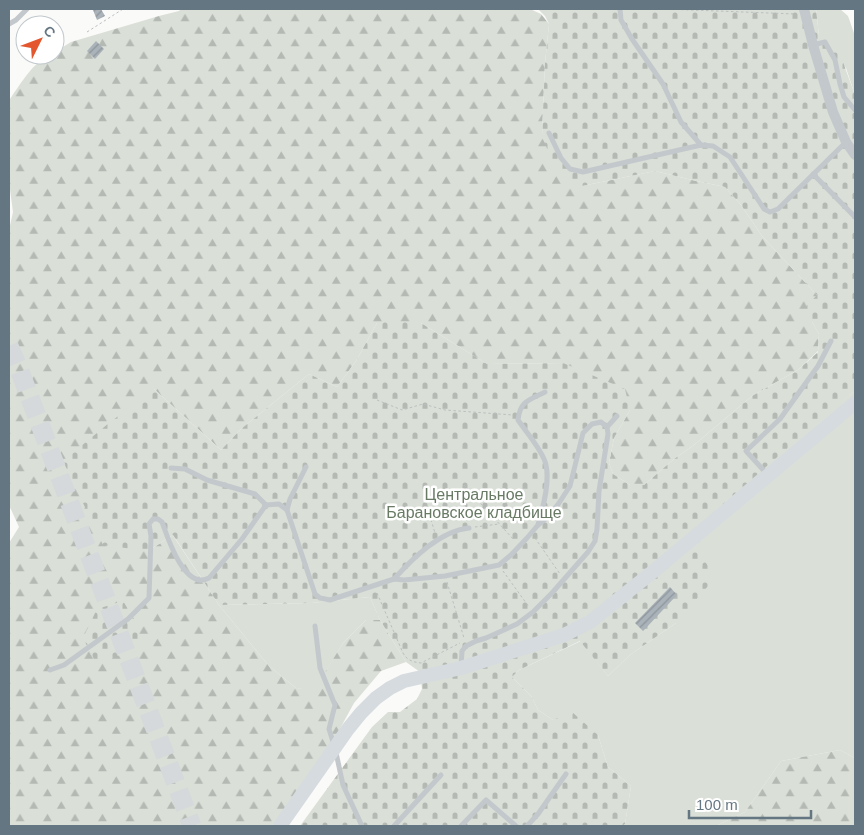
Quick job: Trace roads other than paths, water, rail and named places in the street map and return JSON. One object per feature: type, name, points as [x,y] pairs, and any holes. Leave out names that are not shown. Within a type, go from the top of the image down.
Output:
[{"type":"street","points":[[804,12],[833,112],[846,142],[855,155]]},
{"type":"street","points":[[283,824],[348,729],[376,698],[390,688],[404,682],[461,668],[564,635],[590,622],[855,403]]},
{"type":"lane","points":[[9,24],[27,9]]},
{"type":"lane","points":[[620,9],[621,20],[663,84],[681,122],[701,146]]},
{"type":"lane","points":[[813,45],[825,42],[835,60],[844,97],[855,110]]},
{"type":"lane","points":[[549,133],[561,158],[570,169],[583,172],[701,146],[713,146],[730,157],[764,209],[770,212],[778,209],[846,142]]},
{"type":"lane","points":[[813,174],[855,217]]},
{"type":"lane","points":[[769,476],[746,451],[780,419],[818,366],[831,341]]},
{"type":"lane","points":[[538,525],[543,508],[547,476],[545,461],[536,443],[518,420],[518,415],[519,409],[526,402],[545,392]]},
{"type":"lane","points":[[607,427],[617,416]]},
{"type":"lane","points":[[306,467],[290,499],[287,510],[315,594],[320,598],[330,600],[394,579],[404,580],[445,576],[499,565],[511,556],[560,503],[570,486],[583,433],[592,424],[601,422],[607,427],[608,434],[599,491],[595,541],[564,580],[533,612],[518,624],[466,646],[462,651],[461,668]]},
{"type":"lane","points":[[171,468],[185,469],[207,480],[255,494],[266,505],[279,504],[287,510]]},
{"type":"lane","points":[[50,670],[64,665],[128,619],[149,598],[152,536],[149,524],[153,519],[158,519],[162,522],[180,564],[196,580],[205,580],[210,578],[242,539],[266,505]]},
{"type":"lane","points":[[394,579],[408,564],[438,539],[451,532],[469,528]]},
{"type":"lane","points":[[316,626],[320,668],[335,705],[329,729],[343,785],[362,826]]},
{"type":"lane","points":[[527,826],[538,814],[566,774]]},
{"type":"lane","points":[[394,826],[441,775]]},
{"type":"lane","points":[[461,826],[486,800],[516,826]]},
{"type":"tunnel","points":[[9,346],[192,826]]},
{"type":"park label","name":"Центральное Барановское кладбище","points":[[474,503]]}]
